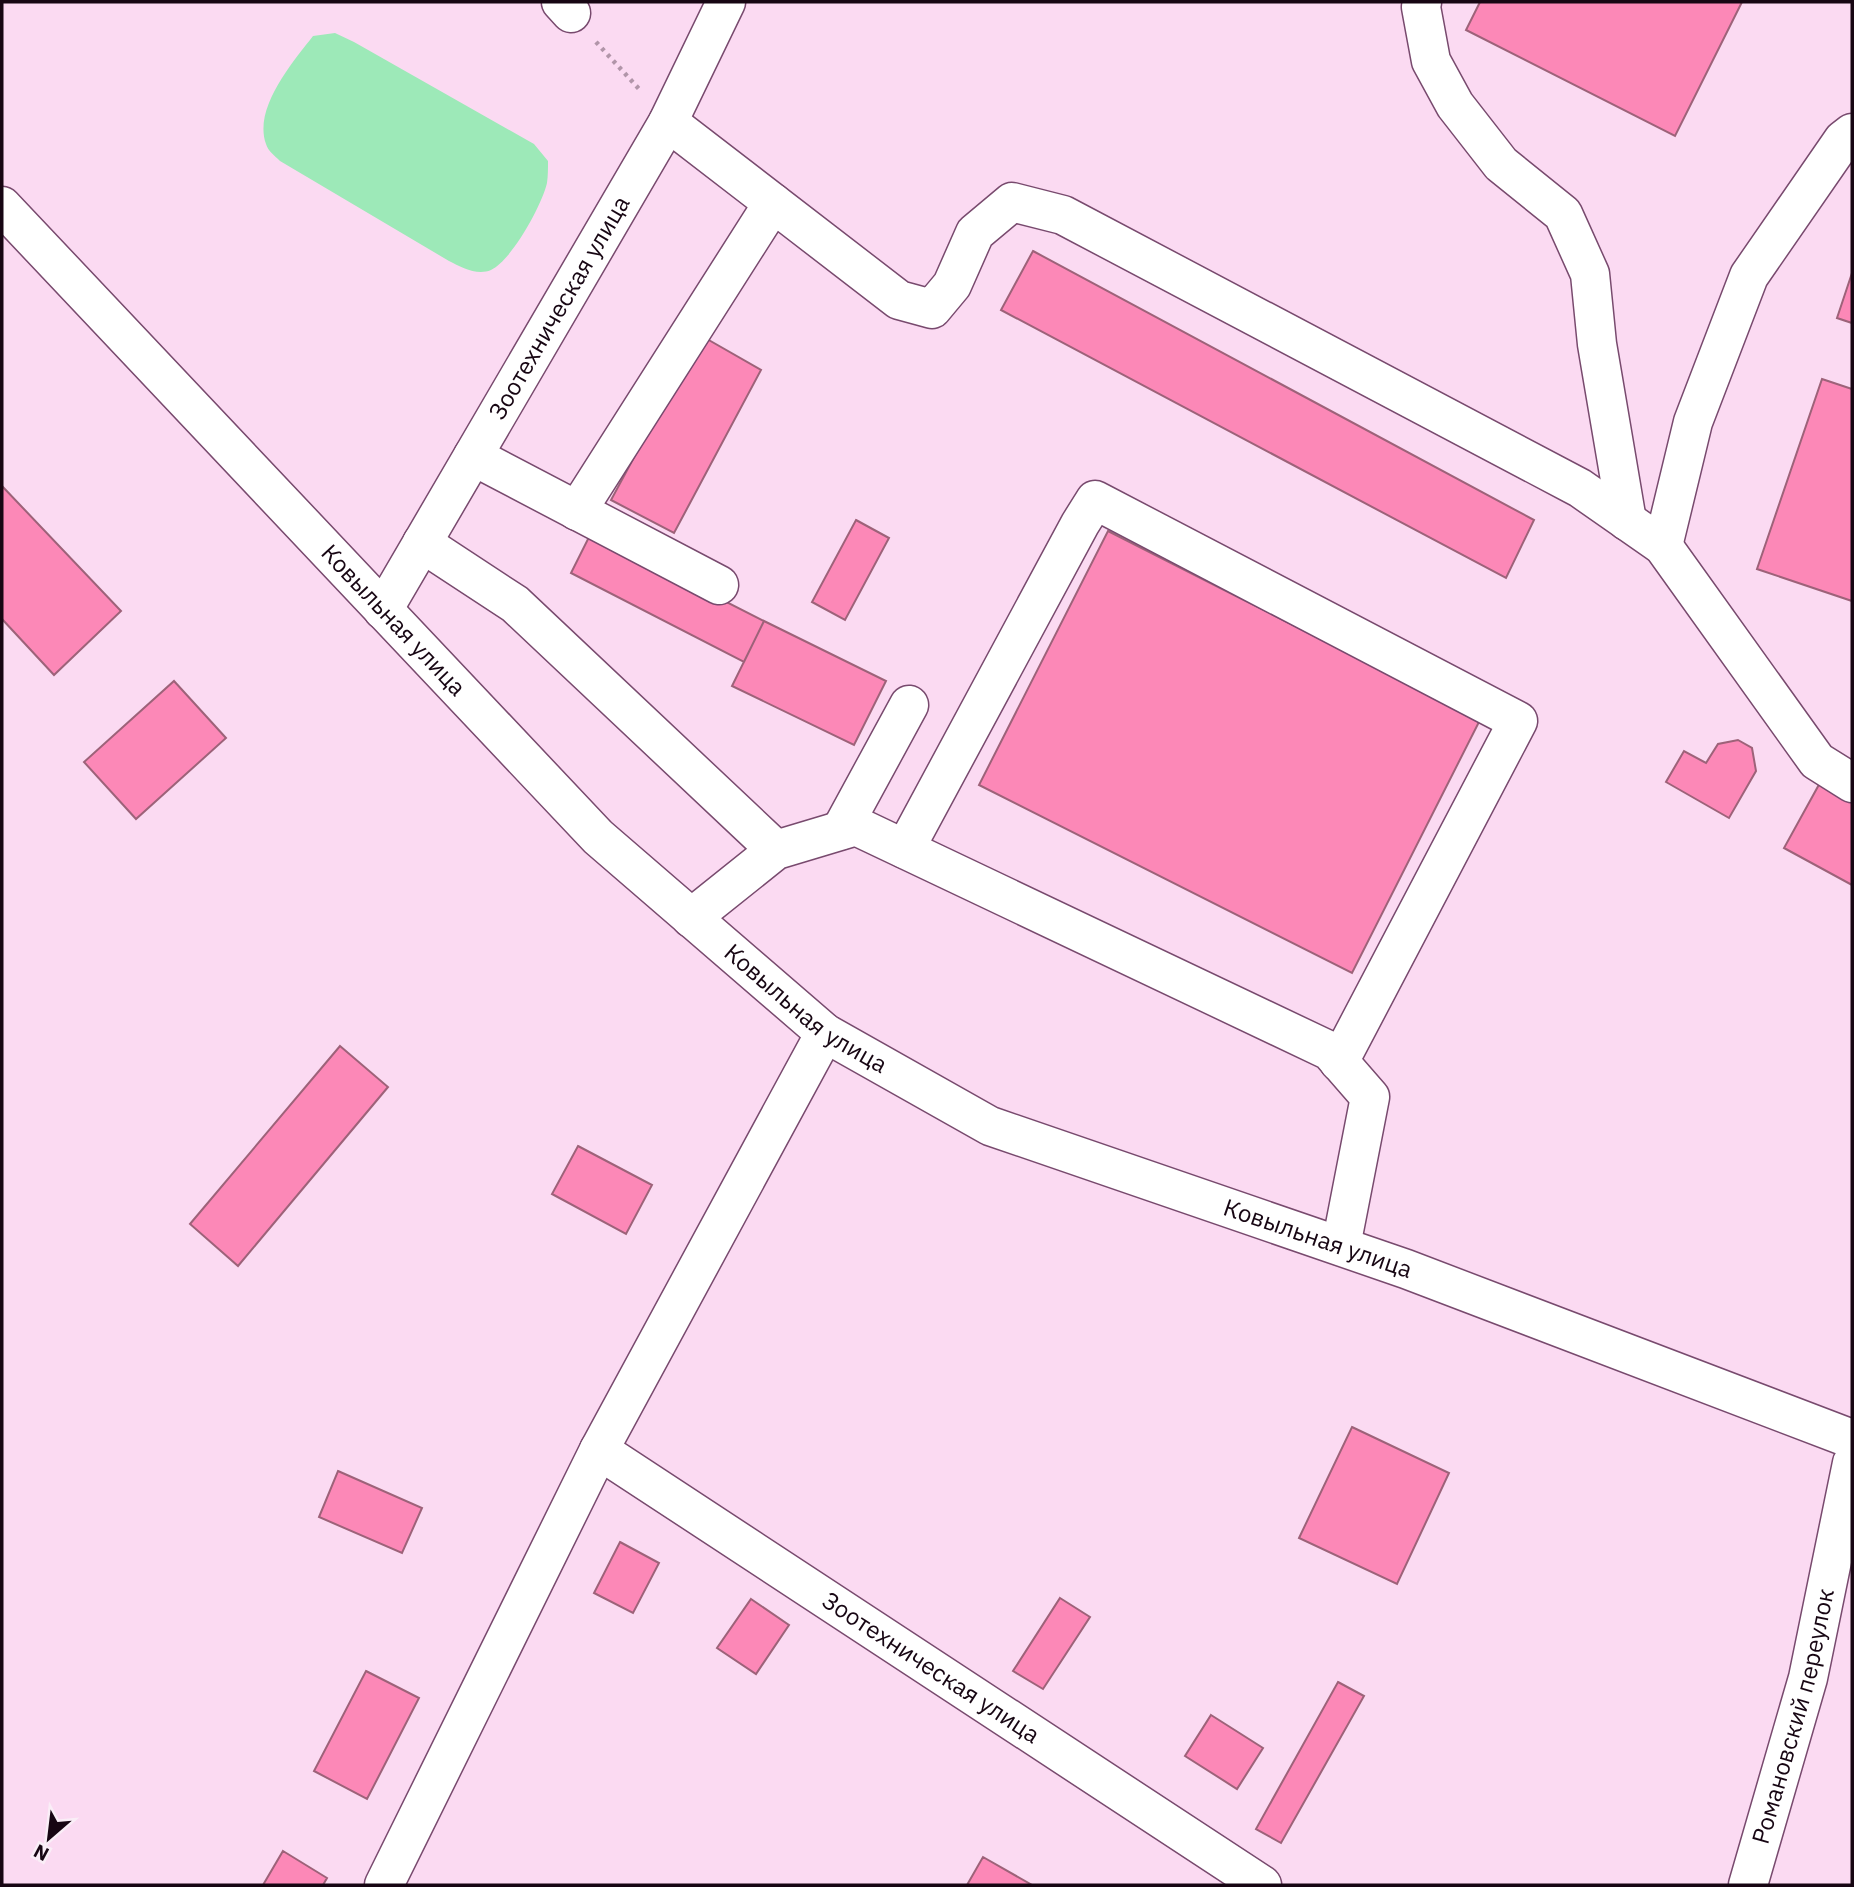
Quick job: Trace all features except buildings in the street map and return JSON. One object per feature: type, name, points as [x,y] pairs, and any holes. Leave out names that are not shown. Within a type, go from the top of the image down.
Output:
[{"type":"street","name":"Зоотехническая улица","points":[[383,610],[668,122],[726,2]]},
{"type":"street","points":[[1422,2],[1431,61],[1455,105],[1501,163],[1563,214],[1590,274],[1597,344],[1627,521]]},
{"type":"street","points":[[668,122],[899,300],[932,309],[952,285],[975,233],[1012,202],[1063,215],[1580,488],[1663,546],[1817,761],[1852,783]]},
{"type":"street","points":[[1663,546],[1693,422],[1749,276],[1843,140],[1852,133]]},
{"type":"street","points":[[577,511],[773,203]]},
{"type":"street","name":"Ковыльная улица","points":[[2,206],[598,837],[825,1033],[990,1126],[1406,1269],[1852,1439]]},
{"type":"street","points":[[473,456],[719,585]]},
{"type":"street","points":[[905,849],[1095,500],[1518,721],[1339,1062]]},
{"type":"street","points":[[422,542],[515,604],[776,850]]},
{"type":"street","points":[[841,830],[909,705]]},
{"type":"street","points":[[691,918],[776,850],[856,826],[1330,1051],[1370,1097],[1341,1246]]},
{"type":"street","points":[[384,1885],[599,1450],[825,1033]]},
{"type":"street","name":"Зоотехническая улица","points":[[599,1450],[1262,1885]]},
{"type":"street","name":"Романовский переулок","points":[[1748,1885],[1808,1678],[1852,1463]]},
{"type":"path","points":[[566,8],[668,122]]},
{"type":"green space","points":[[335,33],[534,144],[548,161],[547,183],[533,218],[517,244],[491,270],[475,271],[449,261],[280,161],[268,149],[263,130],[265,116],[277,86],[313,36]]}]
